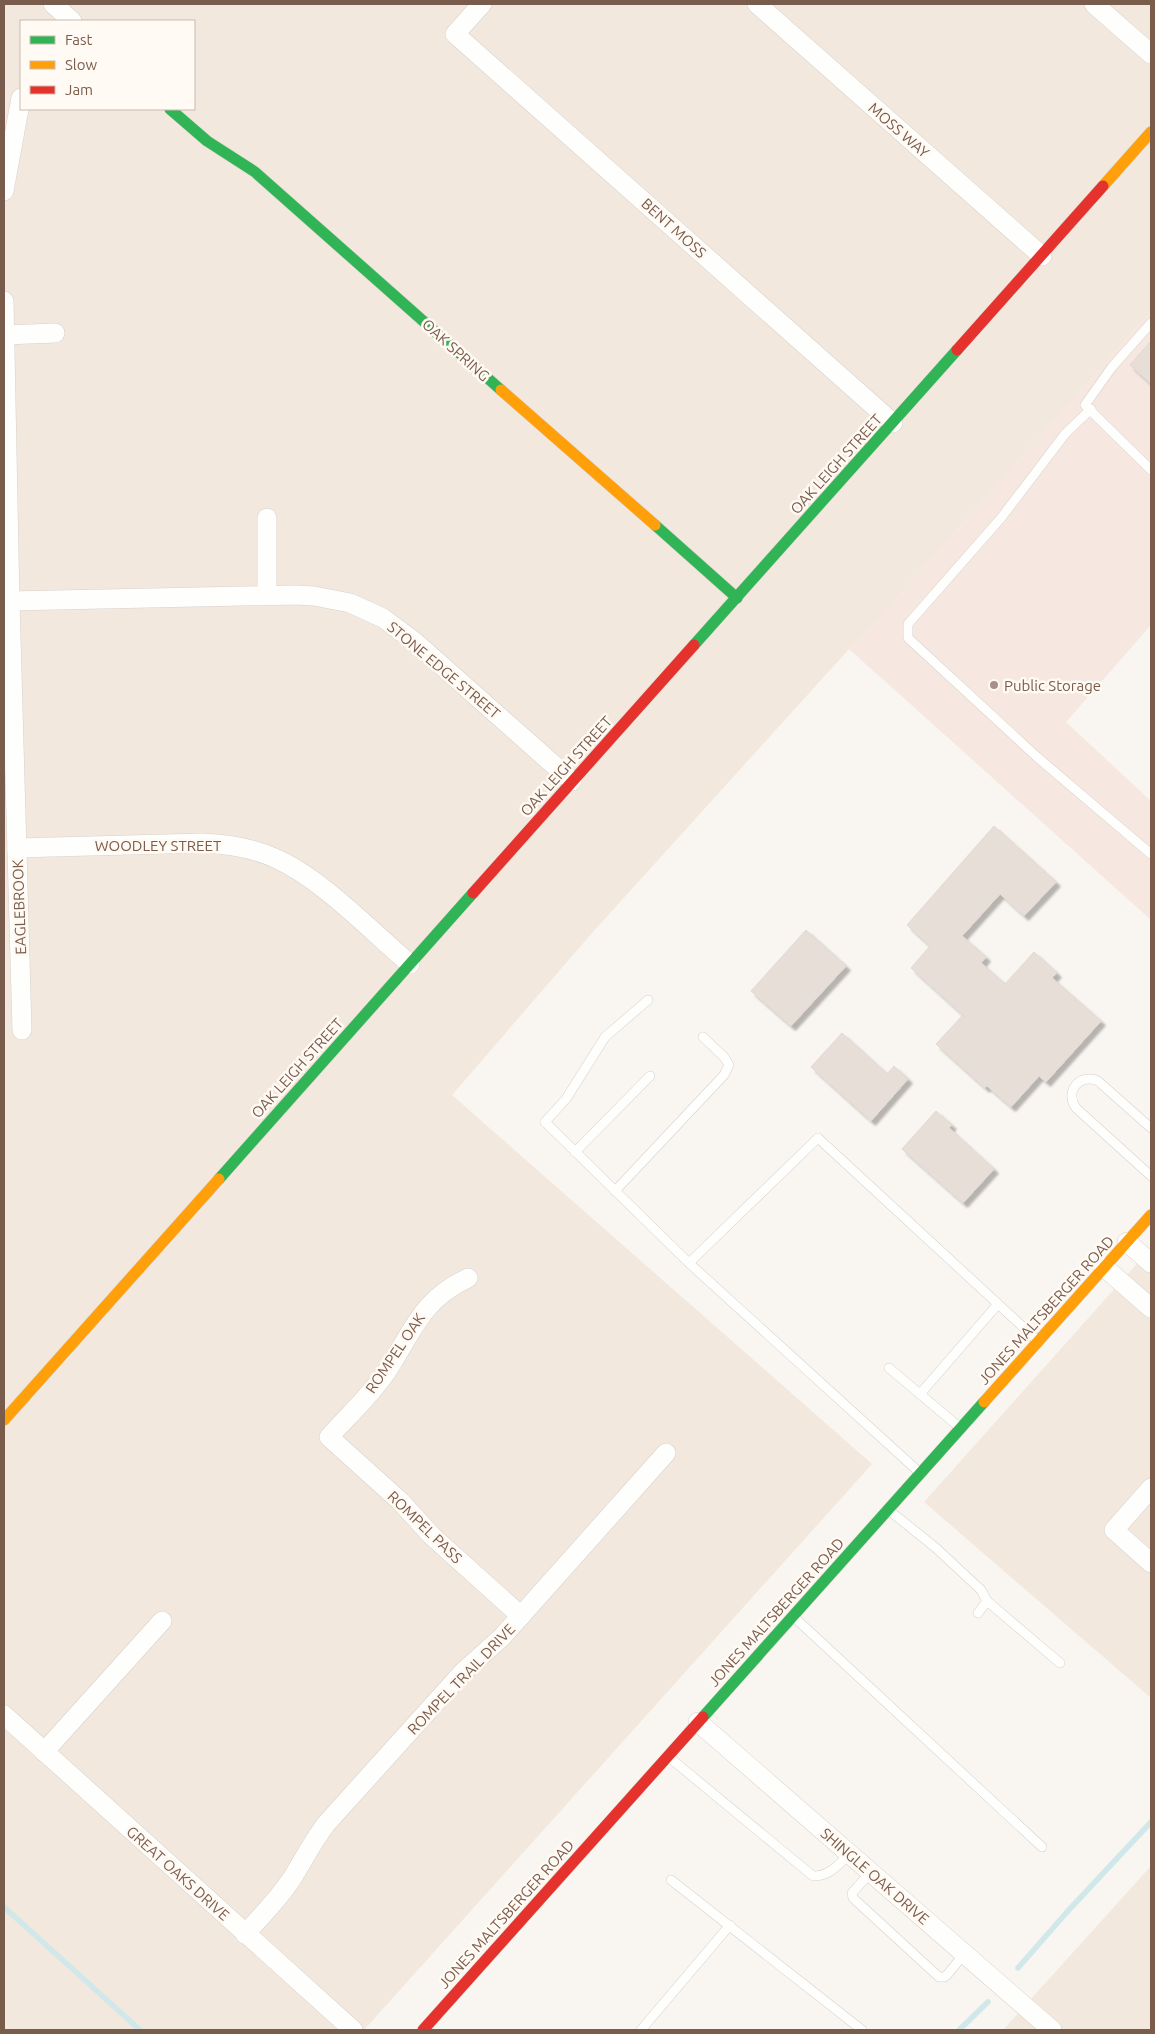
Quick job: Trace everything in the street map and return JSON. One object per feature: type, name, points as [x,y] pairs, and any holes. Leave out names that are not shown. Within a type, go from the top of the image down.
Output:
[{"type":"street","points":[[53,4],[70,20]]},
{"type":"street","name":"BENT MOSS","points":[[482,4],[455,34],[894,423]]},
{"type":"street","name":"MOSS WAY","points":[[757,4],[1042,256]]},
{"type":"street","points":[[1094,4],[1151,54]]},
{"type":"street","points":[[4,191],[20,103]]},
{"type":"street","name":"OAK SPRING","points":[[171,110],[207,141],[255,172],[737,598]]},
{"type":"street","name":"OAK LEIGH STREET","points":[[5,1415],[894,423],[1151,132]]},
{"type":"street","name":"EAGLEBROOK","points":[[4,301],[22,1030]]},
{"type":"street","points":[[4,335],[55,333]]},
{"type":"street","points":[[267,518],[267,595]]},
{"type":"street","name":"STONE EDGE STREET","points":[[10,601],[296,595],[332,599],[367,610],[383,618],[415,642],[572,781]]},
{"type":"street","name":"WOODLEY STREET","points":[[17,848],[202,843],[221,844],[259,852],[294,867],[323,888],[410,964]]},
{"type":"street","name":"JONES MALTSBERGER ROAD","points":[[423,2030],[1151,1214]]},
{"type":"street","points":[[1127,1242],[1151,1263]]},
{"type":"street","points":[[1104,1267],[1151,1308]]},
{"type":"street","name":"ROMPEL OAK","points":[[329,1437],[386,1372],[410,1330],[428,1305],[454,1284],[468,1278]]},
{"type":"street","name":"ROMPEL PASS","points":[[329,1437],[400,1501],[432,1536],[522,1616]]},
{"type":"street","name":"ROMPEL TRAIL DRIVE","points":[[245,1934],[292,1878],[315,1838],[326,1824],[463,1672],[522,1616],[666,1453]]},
{"type":"street","points":[[1151,1488],[1114,1530],[1151,1562]]},
{"type":"street","points":[[44,1752],[162,1621]]},
{"type":"street","name":"GREAT OAKS DRIVE","points":[[4,1715],[353,2030]]},
{"type":"street","name":"SHINGLE OAK DRIVE","points":[[698,1722],[1052,2030]]},
{"type":"lane","points":[[1151,324],[1112,367],[1086,404],[1151,470]]},
{"type":"lane","points":[[1091,410],[1065,434],[1000,518],[908,624],[908,638],[1037,757],[1151,854]]},
{"type":"lane","points":[[648,1000],[605,1036],[566,1099],[545,1122],[689,1263],[920,1473]]},
{"type":"lane","points":[[614,1190],[724,1075],[729,1065],[724,1057],[703,1037]]},
{"type":"lane","points":[[575,1152],[650,1076]]},
{"type":"lane","points":[[1151,1128],[1093,1078],[1082,1079],[1073,1087],[1071,1098],[1076,1108],[1151,1176]]},
{"type":"lane","points":[[689,1263],[818,1138],[1038,1341]]},
{"type":"lane","points":[[920,1394],[998,1304]]},
{"type":"lane","points":[[889,1368],[961,1428]]},
{"type":"lane","points":[[888,1509],[936,1548],[981,1590],[987,1601],[1060,1663]]},
{"type":"lane","points":[[978,1613],[987,1601]]},
{"type":"lane","points":[[792,1616],[1042,1847]]},
{"type":"lane","points":[[668,1756],[731,1806],[813,1876],[822,1876],[831,1872],[849,1854]]},
{"type":"lane","points":[[871,1872],[852,1892],[853,1898],[939,1977],[947,1975],[964,1954]]},
{"type":"lane","points":[[672,1880],[862,2030]]},
{"type":"lane","points":[[641,2030],[730,1925]]},
{"type":"shaded area","points":[[4,4],[1151,4],[1151,311],[896,600],[849,649],[592,933],[452,1095],[872,1464],[364,2030],[4,2030]]},
{"type":"shaded area","name":"Public Storage","points":[[1151,311],[1151,625],[1066,722],[1151,801],[1151,920],[849,649],[896,600]]},
{"type":"shaded area","points":[[1151,1248],[1151,1698],[924,1502]]},
{"type":"shaded area","points":[[1151,1866],[1151,2030],[1003,2030]]},
{"type":"building","points":[[1151,341],[1151,384],[1130,365]]},
{"type":"building","points":[[994,826],[1056,882],[1024,916],[1000,894],[962,936],[986,957],[981,963],[1005,984],[1034,952],[1057,973],[1052,978],[1101,1021],[1046,1082],[1039,1076],[1011,1107],[987,1086],[985,1088],[936,1044],[963,1015],[911,968],[930,946],[907,925]]},
{"type":"building","points":[[806,930],[846,966],[791,1026],[751,991]]},
{"type":"building","points":[[842,1033],[887,1074],[894,1066],[908,1079],[871,1121],[811,1067]]},
{"type":"building","points":[[936,1111],[952,1125],[949,1128],[994,1169],[963,1203],[902,1149]]},
{"type":"waterway","points":[[1018,1968],[1151,1822]]},
{"type":"waterway","points":[[4,1907],[140,2030]]},
{"type":"waterway","points":[[959,2030],[988,2002]]},
{"type":"traffic: fast","points":[[171,110],[207,141],[255,172],[501,390]]},
{"type":"traffic: fast","points":[[694,645],[957,350]]},
{"type":"traffic: fast","points":[[655,525],[737,598]]},
{"type":"traffic: fast","points":[[219,1179],[473,893]]},
{"type":"traffic: fast","points":[[703,1717],[984,1402]]},
{"type":"traffic: slow","points":[[1103,186],[1151,132]]},
{"type":"traffic: slow","points":[[501,390],[655,525]]},
{"type":"traffic: slow","points":[[4,1420],[219,1179]]},
{"type":"traffic: slow","points":[[984,1402],[1151,1215]]},
{"type":"traffic: jam","points":[[957,350],[1103,186]]},
{"type":"traffic: jam","points":[[473,893],[694,645]]},
{"type":"traffic: jam","points":[[423,2030],[703,1717]]},
{"type":"place","name":"Public Storage","points":[[994,685]]}]
